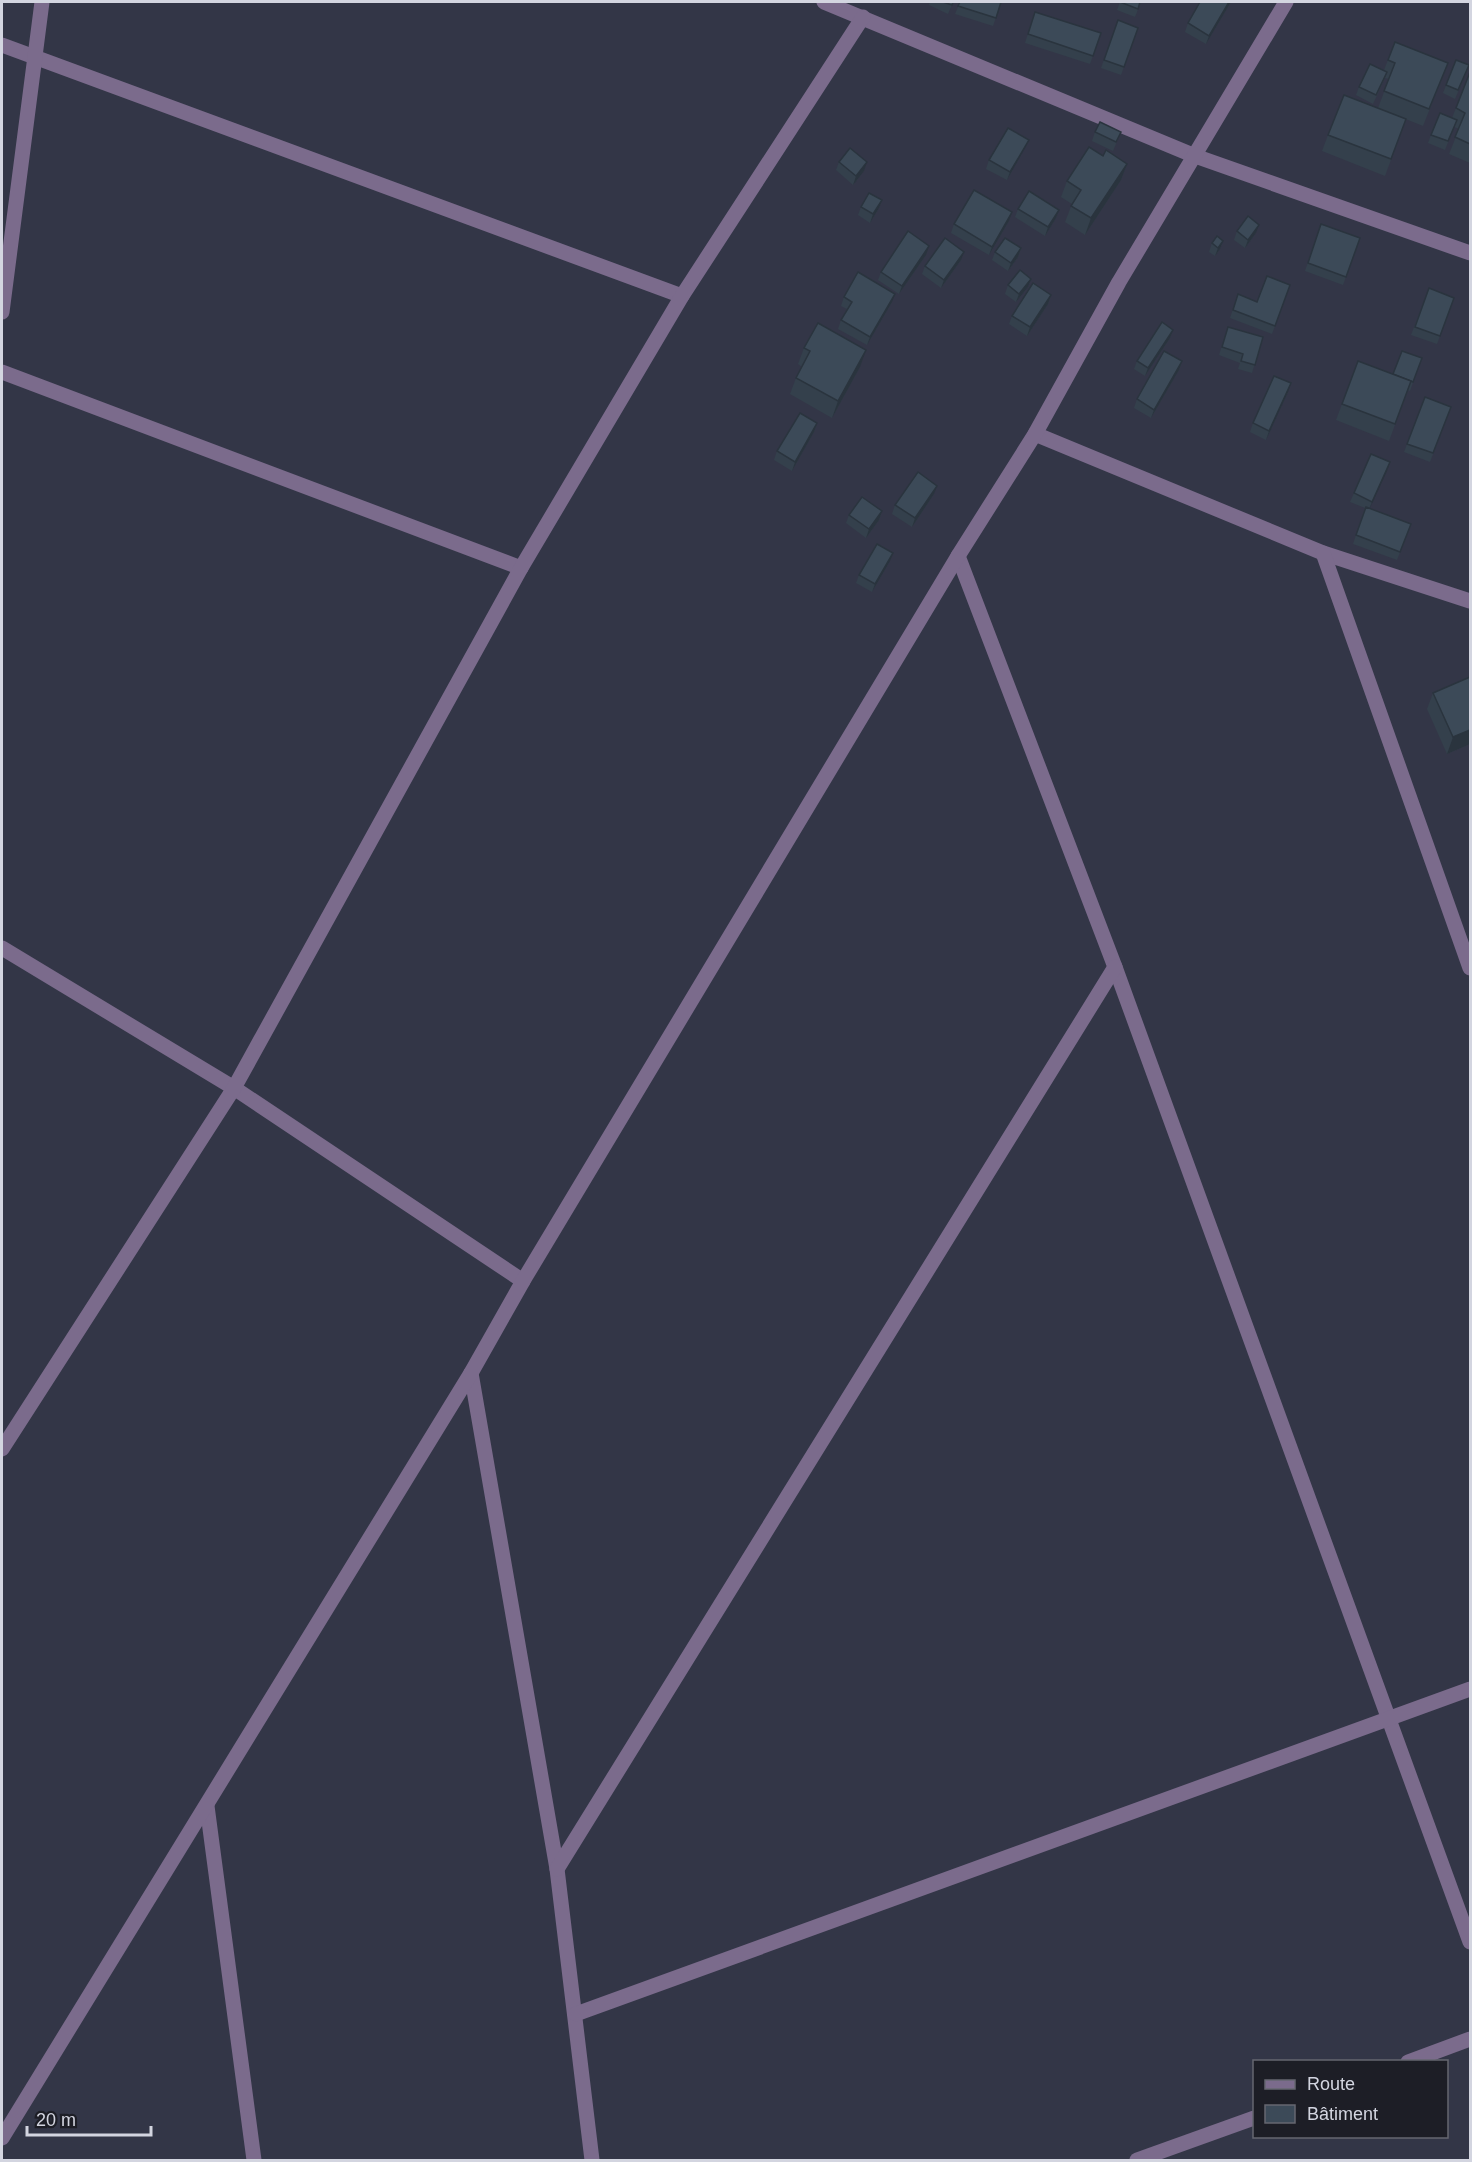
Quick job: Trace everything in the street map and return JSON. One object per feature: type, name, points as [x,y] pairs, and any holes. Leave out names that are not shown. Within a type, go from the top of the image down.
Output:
[{"type":"street","points":[[2,312],[42,2]]},
{"type":"street","points":[[824,2],[1195,156],[1470,253]]},
{"type":"street","points":[[2,2138],[471,1373],[523,1281],[958,556],[1035,434],[1119,282],[1286,2]]},
{"type":"street","points":[[2,1449],[234,1088],[521,568],[682,296],[863,17]]},
{"type":"street","points":[[2,45],[682,296]]},
{"type":"street","points":[[2,372],[521,568]]},
{"type":"street","points":[[1035,434],[1323,553],[1470,601]]},
{"type":"street","points":[[1323,553],[1470,968]]},
{"type":"street","points":[[958,556],[1115,967],[1470,1942]]},
{"type":"street","points":[[2,948],[234,1088],[523,1281]]},
{"type":"street","points":[[557,1869],[1115,967]]},
{"type":"street","points":[[471,1373],[557,1869],[592,2160]]},
{"type":"street","points":[[576,2014],[1470,1689]]},
{"type":"street","points":[[207,1806],[254,2160]]},
{"type":"street","points":[[1411,2060],[1470,2039]]},
{"type":"street","points":[[1137,2160],[1253,2118]]},
{"type":"building","points":[[960,2],[1001,2],[996,18],[958,6]]},
{"type":"building","points":[[1120,2],[1140,2],[1138,9]]},
{"type":"building","points":[[1200,2],[1229,2],[1209,36],[1188,23]]},
{"type":"building","points":[[1035,12],[1101,33],[1093,56],[1028,34]]},
{"type":"building","points":[[1118,20],[1138,28],[1124,67],[1104,60]]},
{"type":"building","points":[[1395,42],[1448,63],[1429,109],[1384,91],[1395,63],[1388,60]]},
{"type":"building","points":[[1456,60],[1469,65],[1458,90],[1446,85]]},
{"type":"building","points":[[1370,64],[1387,72],[1376,95],[1359,87]]},
{"type":"building","points":[[1470,72],[1470,144],[1455,137],[1465,113],[1456,108]]},
{"type":"building","points":[[1344,95],[1406,119],[1391,159],[1328,135]]},
{"type":"building","points":[[1440,113],[1457,120],[1448,141],[1431,135]]},
{"type":"building","points":[[1100,122],[1121,132],[1116,142],[1095,132]]},
{"type":"building","points":[[1008,128],[1029,140],[1010,172],[989,160]]},
{"type":"building","points":[[1089,147],[1103,156],[1106,150],[1127,164],[1091,218],[1071,206],[1081,190],[1067,181]]},
{"type":"building","points":[[850,148],[867,162],[856,176],[839,162]]},
{"type":"building","points":[[974,190],[1012,212],[992,247],[954,224]]},
{"type":"building","points":[[1029,191],[1059,210],[1048,227],[1018,209]]},
{"type":"building","points":[[869,193],[882,200],[873,214],[861,207]]},
{"type":"building","points":[[1248,216],[1259,225],[1248,240],[1237,231]]},
{"type":"building","points":[[1321,224],[1360,238],[1346,277],[1308,263]]},
{"type":"building","points":[[908,231],[929,246],[902,286],[881,272]]},
{"type":"building","points":[[1217,236],[1223,241],[1218,248],[1212,243]]},
{"type":"building","points":[[945,238],[964,252],[944,280],[925,266]]},
{"type":"building","points":[[1005,238],[1021,248],[1011,263],[995,252]]},
{"type":"building","points":[[1020,270],[1031,279],[1019,294],[1008,285]]},
{"type":"building","points":[[858,272],[895,294],[870,337],[841,320],[852,302],[844,297]]},
{"type":"building","points":[[1267,276],[1290,285],[1275,326],[1233,310],[1238,294],[1257,302]]},
{"type":"building","points":[[1033,283],[1051,295],[1030,327],[1012,316]]},
{"type":"building","points":[[1429,288],[1454,298],[1440,336],[1415,327]]},
{"type":"building","points":[[1162,322],[1173,330],[1148,368],[1137,361]]},
{"type":"building","points":[[818,323],[866,350],[838,401],[796,378],[810,351],[804,348]]},
{"type":"building","points":[[1228,327],[1263,337],[1255,365],[1241,361],[1243,354],[1222,347]]},
{"type":"building","points":[[1164,351],[1182,361],[1154,410],[1137,399]]},
{"type":"building","points":[[1402,351],[1422,358],[1413,382],[1393,374]]},
{"type":"building","points":[[1358,361],[1411,381],[1395,424],[1342,404]]},
{"type":"building","points":[[1274,376],[1291,383],[1269,431],[1253,423]]},
{"type":"building","points":[[1425,397],[1451,407],[1433,453],[1407,444]]},
{"type":"building","points":[[800,413],[817,423],[795,462],[777,451]]},
{"type":"building","points":[[1371,454],[1390,462],[1372,502],[1354,493]]},
{"type":"building","points":[[918,472],[937,486],[915,518],[895,505]]},
{"type":"building","points":[[862,497],[882,511],[869,529],[849,515]]},
{"type":"building","points":[[1366,507],[1411,524],[1400,552],[1356,535]]},
{"type":"building","points":[[877,544],[893,553],[875,584],[859,575]]},
{"type":"building","points":[[1470,677],[1470,730],[1453,737],[1433,693]]}]
